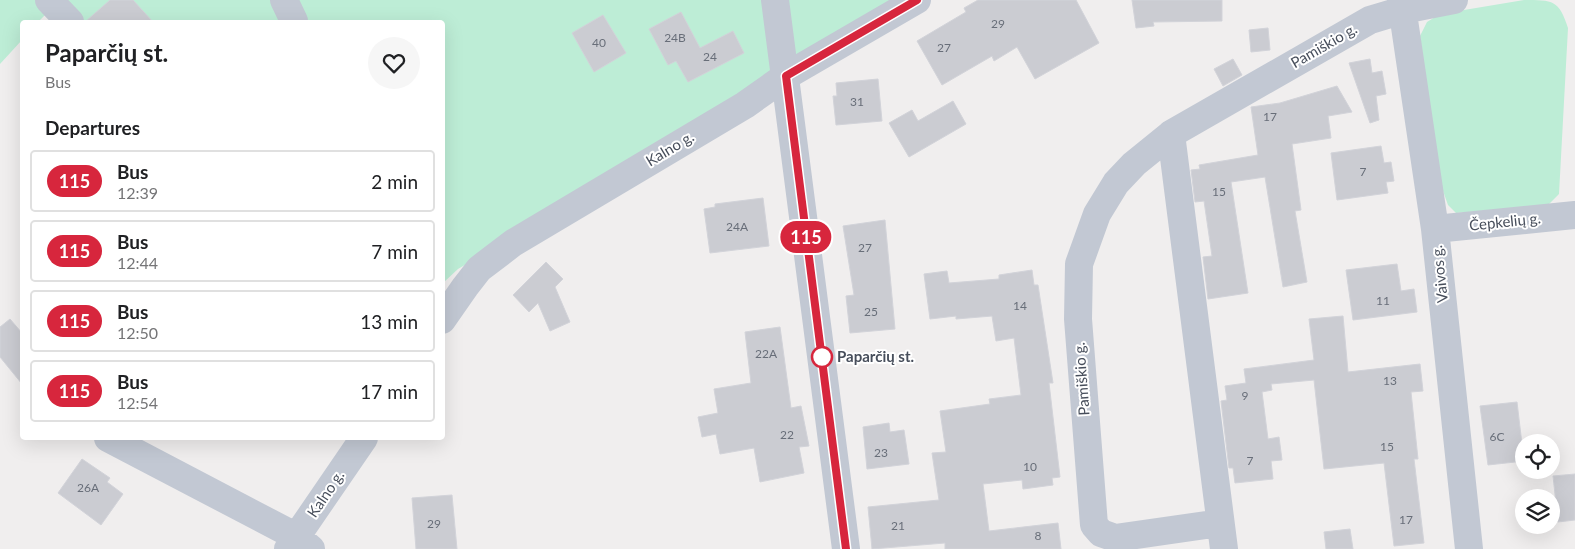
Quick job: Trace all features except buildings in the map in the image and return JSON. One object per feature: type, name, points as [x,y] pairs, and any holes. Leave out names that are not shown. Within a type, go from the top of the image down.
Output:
[{"type":"street","points":[[49,0],[68,20]]},
{"type":"street","points":[[775,0],[846,549]]},
{"type":"street","name":"Kalno g.","points":[[445,316],[479,269],[513,243],[745,105],[786,76],[917,0]]},
{"type":"street","name":"Pamiškio g.","points":[[1171,134],[1222,536],[1115,538],[1101,533],[1094,525],[1078,319],[1079,264],[1097,214],[1116,182],[1134,164],[1171,134],[1370,20],[1402,5],[1454,0]]},
{"type":"street","name":"Vaivos g.","points":[[1402,5],[1435,229],[1469,549]]},
{"type":"street","name":"Čepkelių g.","points":[[1435,229],[1575,215]]},
{"type":"street","points":[[112,440],[298,545]]},
{"type":"street","name":"Kalno g.","points":[[298,545],[363,440]]},
{"type":"green space","points":[[0,0],[915,0],[458,269],[445,281],[445,20],[57,20],[48,12],[40,20],[20,20],[20,42],[0,64]]},
{"type":"green space","points":[[1524,0],[1542,0],[1554,4],[1561,12],[1568,28],[1559,194],[1547,206],[1456,213],[1448,205],[1438,177],[1420,36],[1427,22],[1440,14]]},
{"type":"bus line","name":"115","points":[[846,549],[786,76],[917,0]]},
{"type":"place","name":"Paparčių st.","points":[[822,357]]}]
